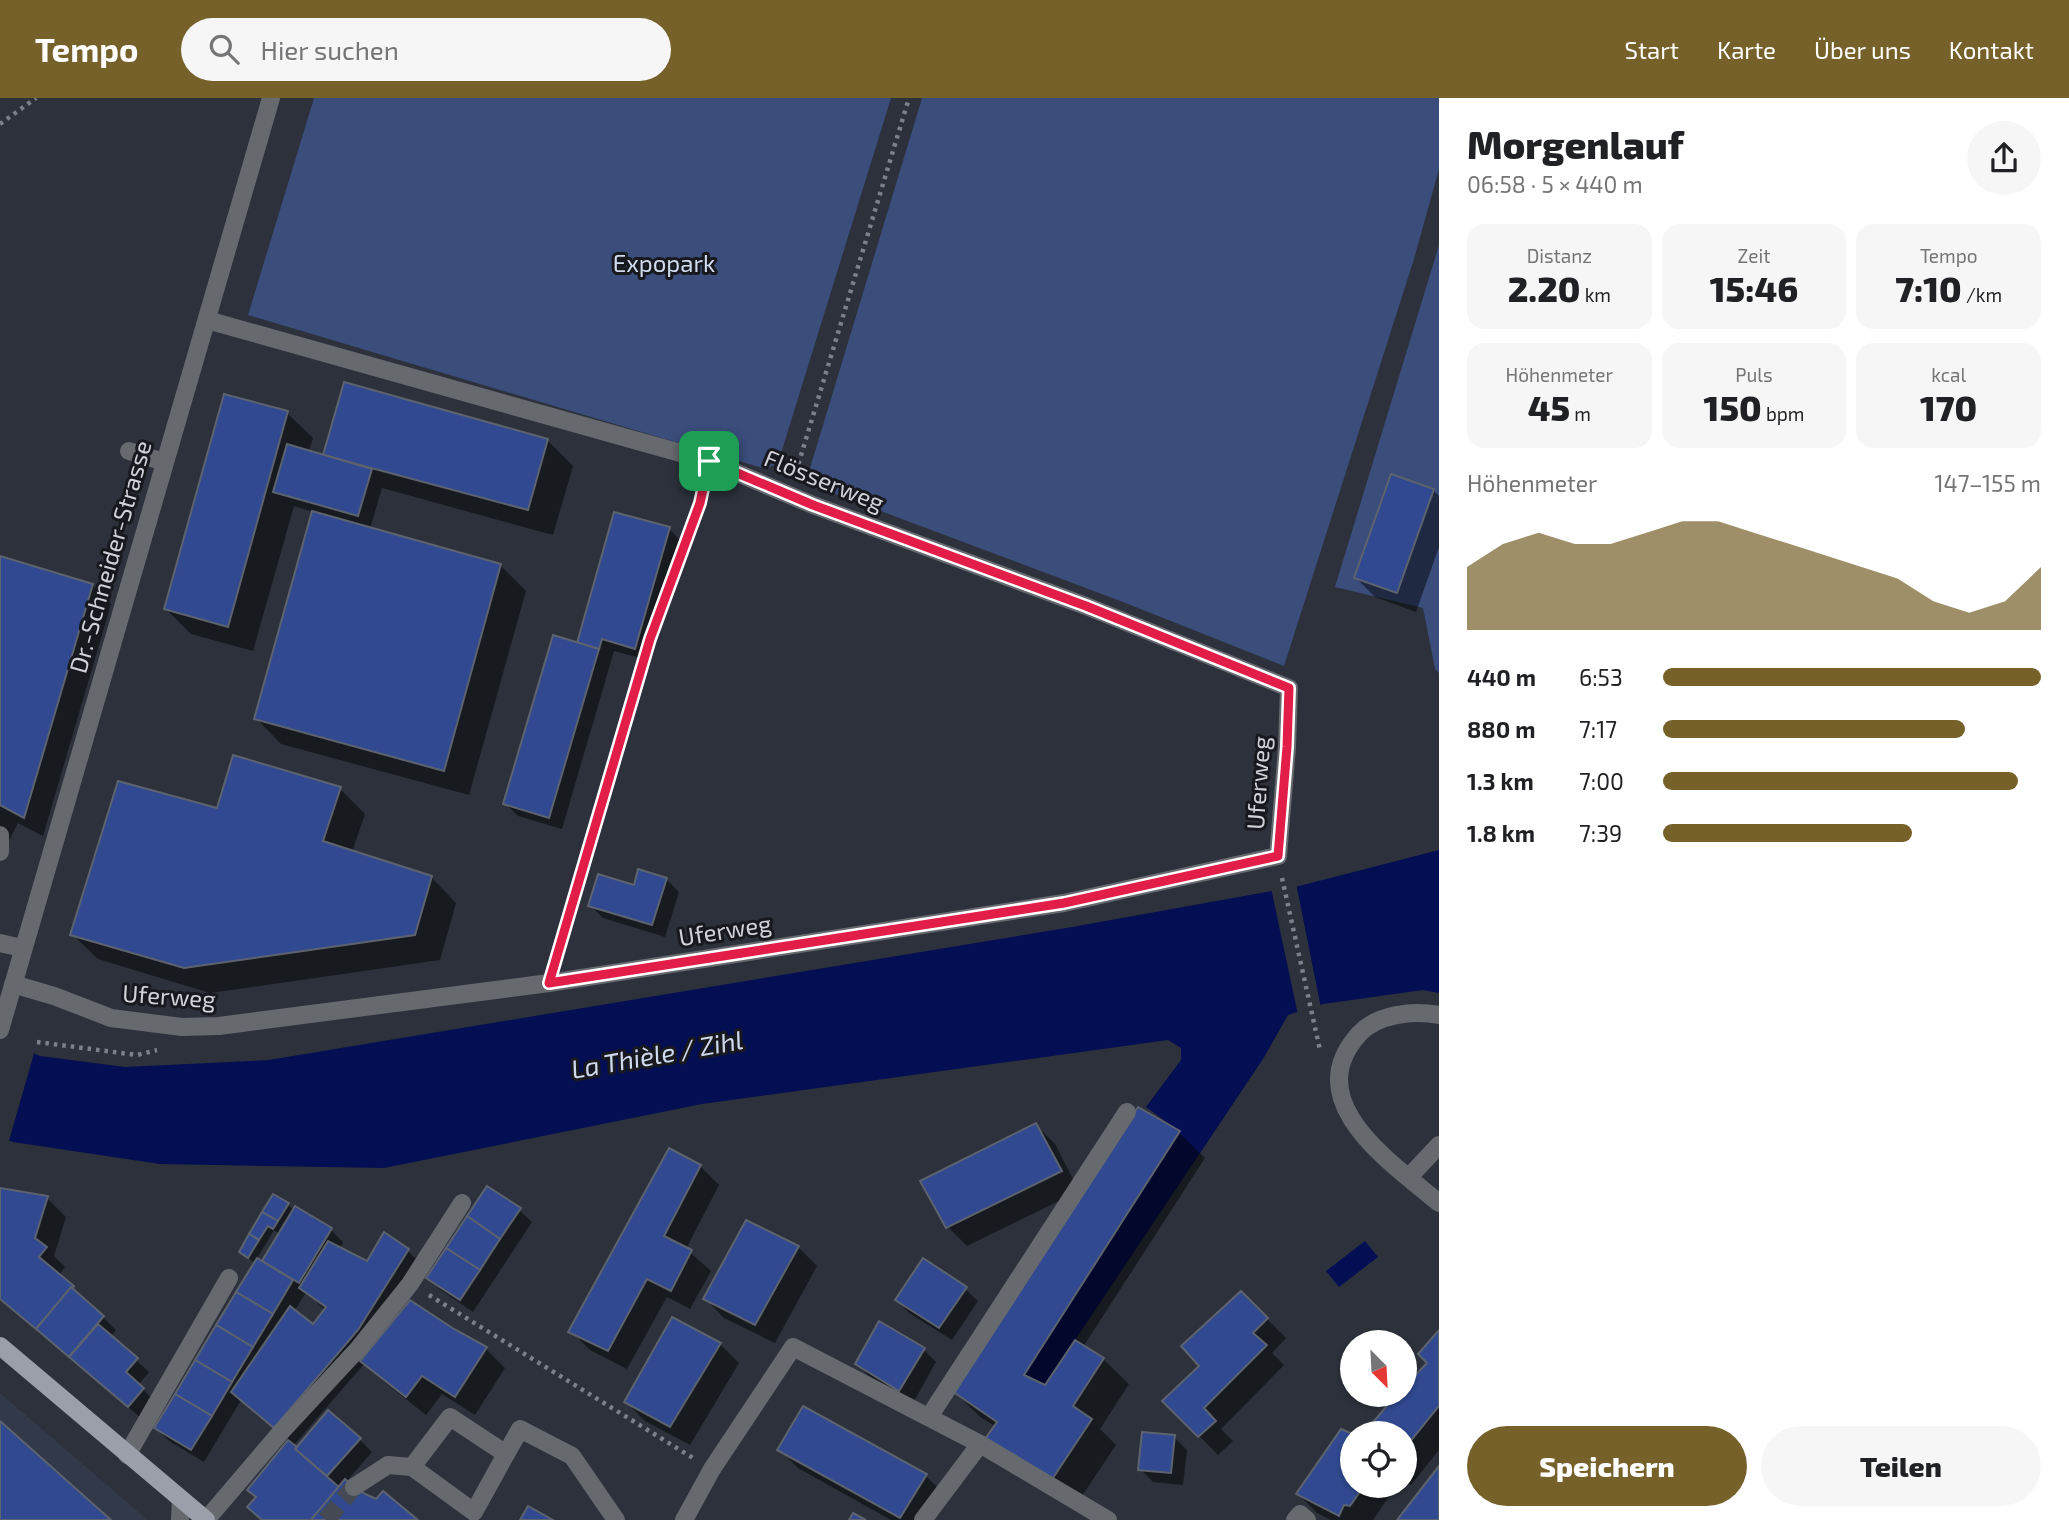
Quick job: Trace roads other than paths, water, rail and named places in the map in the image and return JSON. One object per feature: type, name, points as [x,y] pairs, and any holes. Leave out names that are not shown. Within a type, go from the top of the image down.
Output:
[{"type":"main road","points":[[0,1346],[206,1520]]},
{"type":"street","name":"Dr.-Schneider-Strasse","points":[[0,1030],[271,98]]},
{"type":"street","name":"Flösserweg","points":[[207,320],[709,461],[1086,606],[1289,688]]},
{"type":"street","points":[[129,451],[164,462]]},
{"type":"street","name":"Uferweg","points":[[13,984],[54,996],[111,1018],[182,1027],[219,1026],[549,983],[1064,903],[1278,856],[1289,688]]},
{"type":"street","points":[[0,835],[0,852]]},
{"type":"street","points":[[0,943],[22,948]]},
{"type":"street","points":[[1439,1015],[1421,1011],[1380,1021],[1362,1030],[1350,1044],[1341,1066],[1339,1095],[1363,1135],[1439,1203]]},
{"type":"street","points":[[929,1417],[1127,1112]]},
{"type":"street","points":[[1409,1177],[1439,1145]]},
{"type":"street","points":[[206,1520],[281,1432],[358,1349],[410,1284],[462,1203]]},
{"type":"street","points":[[127,1455],[229,1278]]},
{"type":"street","points":[[684,1520],[712,1469],[793,1347],[980,1444],[1108,1520]]},
{"type":"street","points":[[412,1467],[450,1418],[506,1454]]},
{"type":"street","points":[[354,1487],[388,1465],[412,1467],[474,1512],[520,1429],[572,1456],[616,1520]]},
{"type":"street","points":[[923,1520],[980,1444]]},
{"type":"street","points":[[180,1520],[181,1499]]},
{"type":"street","points":[[1296,1520],[1300,1514],[1307,1520]]},
{"type":"water","name":"La Thièle / Zihl","points":[[1439,850],[1439,993],[1423,990],[1323,1004],[1288,1015],[1263,1059],[1045,1385],[1024,1375],[1180,1132],[1146,1107],[1181,1060],[1181,1048],[1168,1040],[702,1104],[384,1168],[160,1164],[13,1142],[0,1137],[0,1038],[40,1056],[125,1067],[269,1060],[1072,927],[1299,886]]},
{"type":"water","points":[[1365,1241],[1378,1257],[1339,1287],[1326,1271]]},
{"type":"tunnel","points":[[326,1520],[354,1487]]},
{"type":"park label","name":"Expopark","points":[[664,264]]}]
